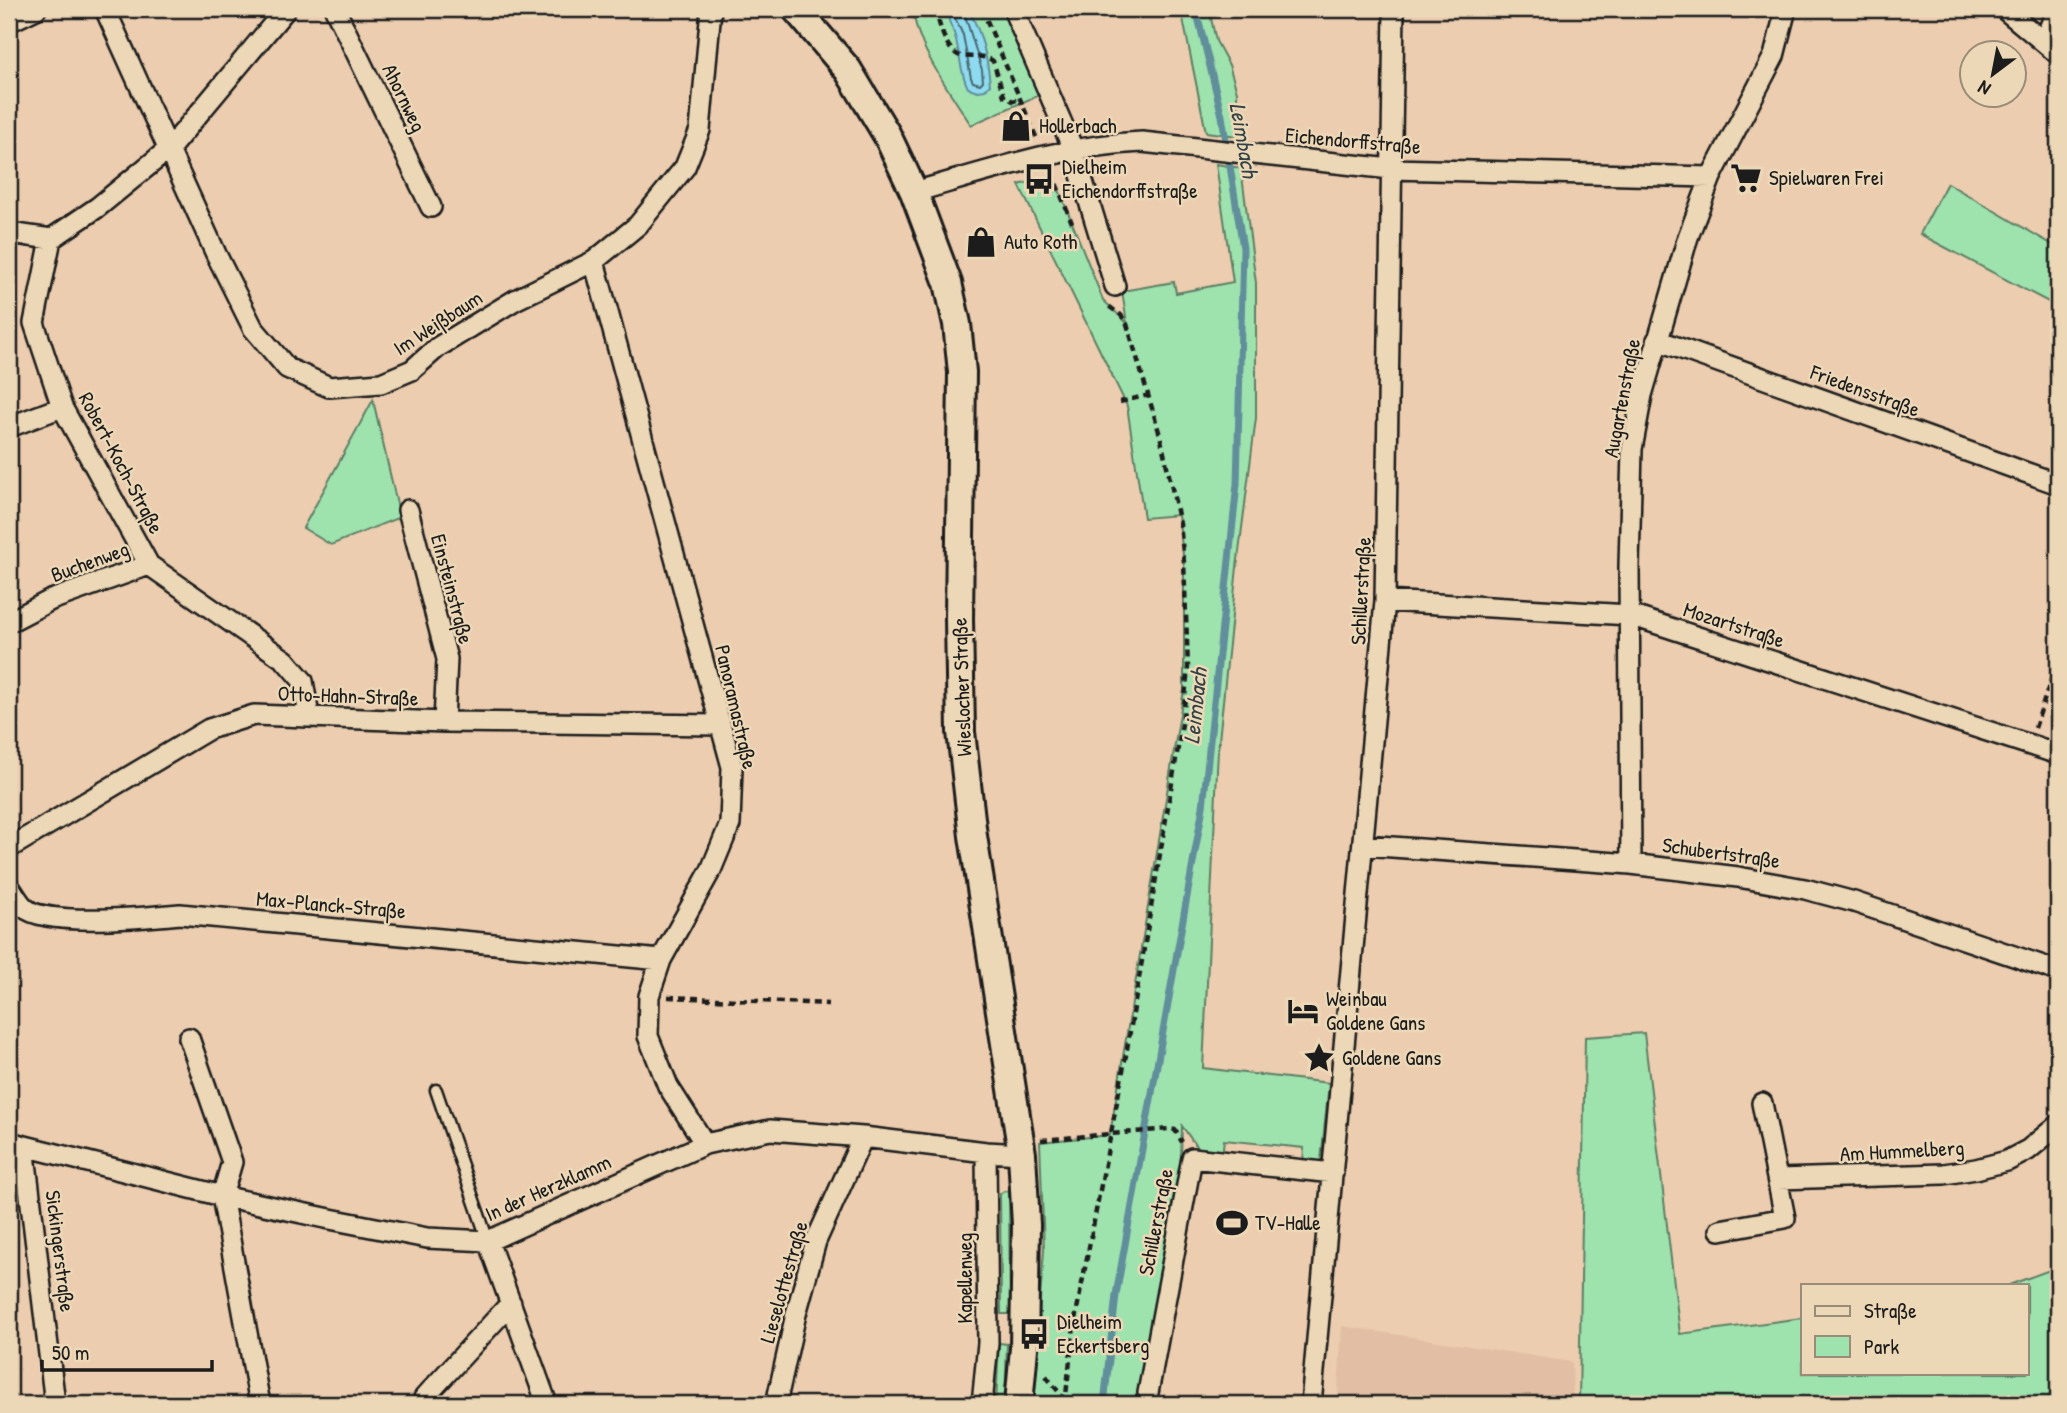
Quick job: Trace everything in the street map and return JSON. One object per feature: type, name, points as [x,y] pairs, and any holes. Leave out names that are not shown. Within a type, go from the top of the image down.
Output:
[{"type":"main road","name":"Wieslocher Straße","points":[[796,9],[848,70],[887,135],[914,192],[948,282],[960,348],[961,732],[973,836],[1022,1148],[1026,1225],[1024,1348],[1019,1404]]},
{"type":"street","points":[[9,22],[36,9]]},
{"type":"street","name":"Im Weißbaum","points":[[105,9],[216,254],[253,328],[287,368],[329,387],[381,383],[412,370],[438,347],[515,300],[594,261],[638,225],[685,167],[700,130],[711,9]]},
{"type":"street","points":[[9,233],[51,239],[98,207],[170,148],[286,9]]},
{"type":"street","name":"Ahornweg","points":[[335,9],[432,206]]},
{"type":"street","points":[[1013,9],[1073,149],[1115,286]]},
{"type":"street","name":"Schillerstraße","points":[[1311,1404],[1385,601],[1394,9]]},
{"type":"street","name":"Augartenstraße","points":[[1630,864],[1632,449],[1642,396],[1688,237],[1711,177],[1774,56],[1786,9]]},
{"type":"street","points":[[2004,9],[2051,48]]},
{"type":"street","points":[[2051,48],[2057,9]]},
{"type":"street","name":"Eichendorffstraße","points":[[914,192],[1073,149],[1142,142],[1391,169],[1711,177]]},
{"type":"street","name":"Robert-Koch-Straße","points":[[51,239],[34,323],[62,408],[149,565],[285,660],[303,681],[309,716]]},
{"type":"street","name":"Panoramastraße","points":[[594,261],[732,767],[730,824],[712,870],[661,960],[649,996],[648,1036],[668,1086],[705,1143]]},
{"type":"street","name":"Friedensstraße","points":[[1657,340],[2058,484]]},
{"type":"street","points":[[9,428],[62,408]]},
{"type":"street","name":"Einsteinstraße","points":[[408,510],[447,659],[444,722]]},
{"type":"street","name":"Buchenweg","points":[[9,622],[51,600],[149,565]]},
{"type":"street","name":"Mozartstraße","points":[[1385,601],[1630,615],[2058,754]]},
{"type":"street","name":"Otto-Hahn-Straße","points":[[9,848],[209,729],[254,715],[444,722],[720,725]]},
{"type":"street","name":"Schubertstraße","points":[[1364,845],[1630,864],[1738,877],[1805,889],[1854,902],[2058,971]]},
{"type":"street","name":"Max-Planck-Straße","points":[[9,886],[25,909],[41,916],[119,919],[180,914],[661,960]]},
{"type":"street","points":[[189,1038],[232,1162],[222,1195],[260,1404]]},
{"type":"street","points":[[1720,1230],[1785,1218],[1762,1103]]},
{"type":"street","name":"Am Hummelberg","points":[[1778,1179],[1944,1174],[1976,1169],[2007,1161],[2028,1150],[2058,1125]]},
{"type":"street","name":"In der Herzklamm","points":[[16,1144],[222,1195],[427,1238],[488,1241],[705,1143],[770,1130],[863,1137],[986,1152],[1022,1148]]},
{"type":"street","name":"Lieselottestraße","points":[[776,1404],[816,1241],[863,1137]]},
{"type":"street","name":"Sickingerstraße","points":[[16,1144],[55,1404]]},
{"type":"street","name":"Kapellenweg","points":[[982,1404],[988,1343],[986,1152]]},
{"type":"street","name":"Schillerstraße","points":[[1147,1393],[1192,1158],[1333,1173]]},
{"type":"street","points":[[488,1241],[547,1404]]},
{"type":"street","points":[[424,1398],[511,1303]]},
{"type":"lane","points":[[436,1090],[488,1241]]},
{"type":"path","points":[[936,9],[953,52],[960,56],[987,57],[993,61],[1004,96],[1013,101],[1020,99]]},
{"type":"path","points":[[982,9],[1044,156]]},
{"type":"path","points":[[1065,1404],[1074,1325],[1183,719],[1188,667],[1184,562],[1174,491],[1149,395],[1120,402]]},
{"type":"path","points":[[2029,745],[2058,658]]},
{"type":"path","points":[[649,996],[828,1004]]},
{"type":"path","points":[[1022,1148],[1169,1129]]},
{"type":"shaded area","points":[[1342,1326],[1572,1362],[1573,1404],[1337,1404]]},
{"type":"green space","points":[[913,9],[1013,9],[1048,91],[971,125],[927,54]]},
{"type":"green space","points":[[1181,9],[1209,9],[1216,41],[1229,65],[1237,92],[1238,136],[1206,132]]},
{"type":"green space","points":[[1216,164],[1241,168],[1256,283],[1256,418],[1218,750],[1203,1068],[1329,1083],[1321,1161],[1316,1164],[1303,1164],[1304,1148],[1224,1140],[1222,1155],[1206,1152],[1197,1146],[1182,1126],[1181,1157],[1141,1404],[1031,1404],[1044,1251],[1040,1142],[1110,1135],[1184,690],[1184,562],[1178,515],[1144,518],[1127,406],[1019,185],[1053,175],[1103,300],[1127,323],[1122,291],[1174,282],[1176,293],[1233,282]]},
{"type":"green space","points":[[1947,183],[2058,248],[2058,307],[1920,234]]},
{"type":"green space","points":[[373,400],[400,517],[331,545],[303,528]]},
{"type":"green space","points":[[1644,1033],[1680,1334],[1801,1318],[1801,1374],[2028,1374],[2028,1284],[2012,1284],[2058,1267],[2058,1404],[1579,1404],[1585,1037]]},
{"type":"green space","points":[[1009,1192],[1010,1314],[1001,1314],[1000,1194]]},
{"type":"green space","points":[[999,1343],[1007,1344],[1005,1404],[996,1404]]},
{"type":"water","points":[[949,9],[968,9],[977,26],[989,75],[990,85],[985,90],[968,88],[965,82],[949,20]]},
{"type":"waterway","name":"Leimbach","points":[[1104,1404],[1116,1295],[1203,807],[1237,484],[1243,248],[1222,116],[1196,9]]},
{"type":"place","name":"Hollerbach","points":[[1016,126]]},
{"type":"place","name":"Spielwaren Frei","points":[[1746,178]]},
{"type":"place","name":"Dielheim Eichendorffstraße","points":[[1039,179]]},
{"type":"place","name":"Auto Roth","points":[[981,242]]},
{"type":"place","name":"Weinbau Goldene Gans","points":[[1303,1011]]},
{"type":"place","name":"Goldene Gans","points":[[1319,1058]]},
{"type":"place","name":"TV-Halle","points":[[1232,1223]]},
{"type":"place","name":"Dielheim Eckertsberg","points":[[1034,1334]]}]
